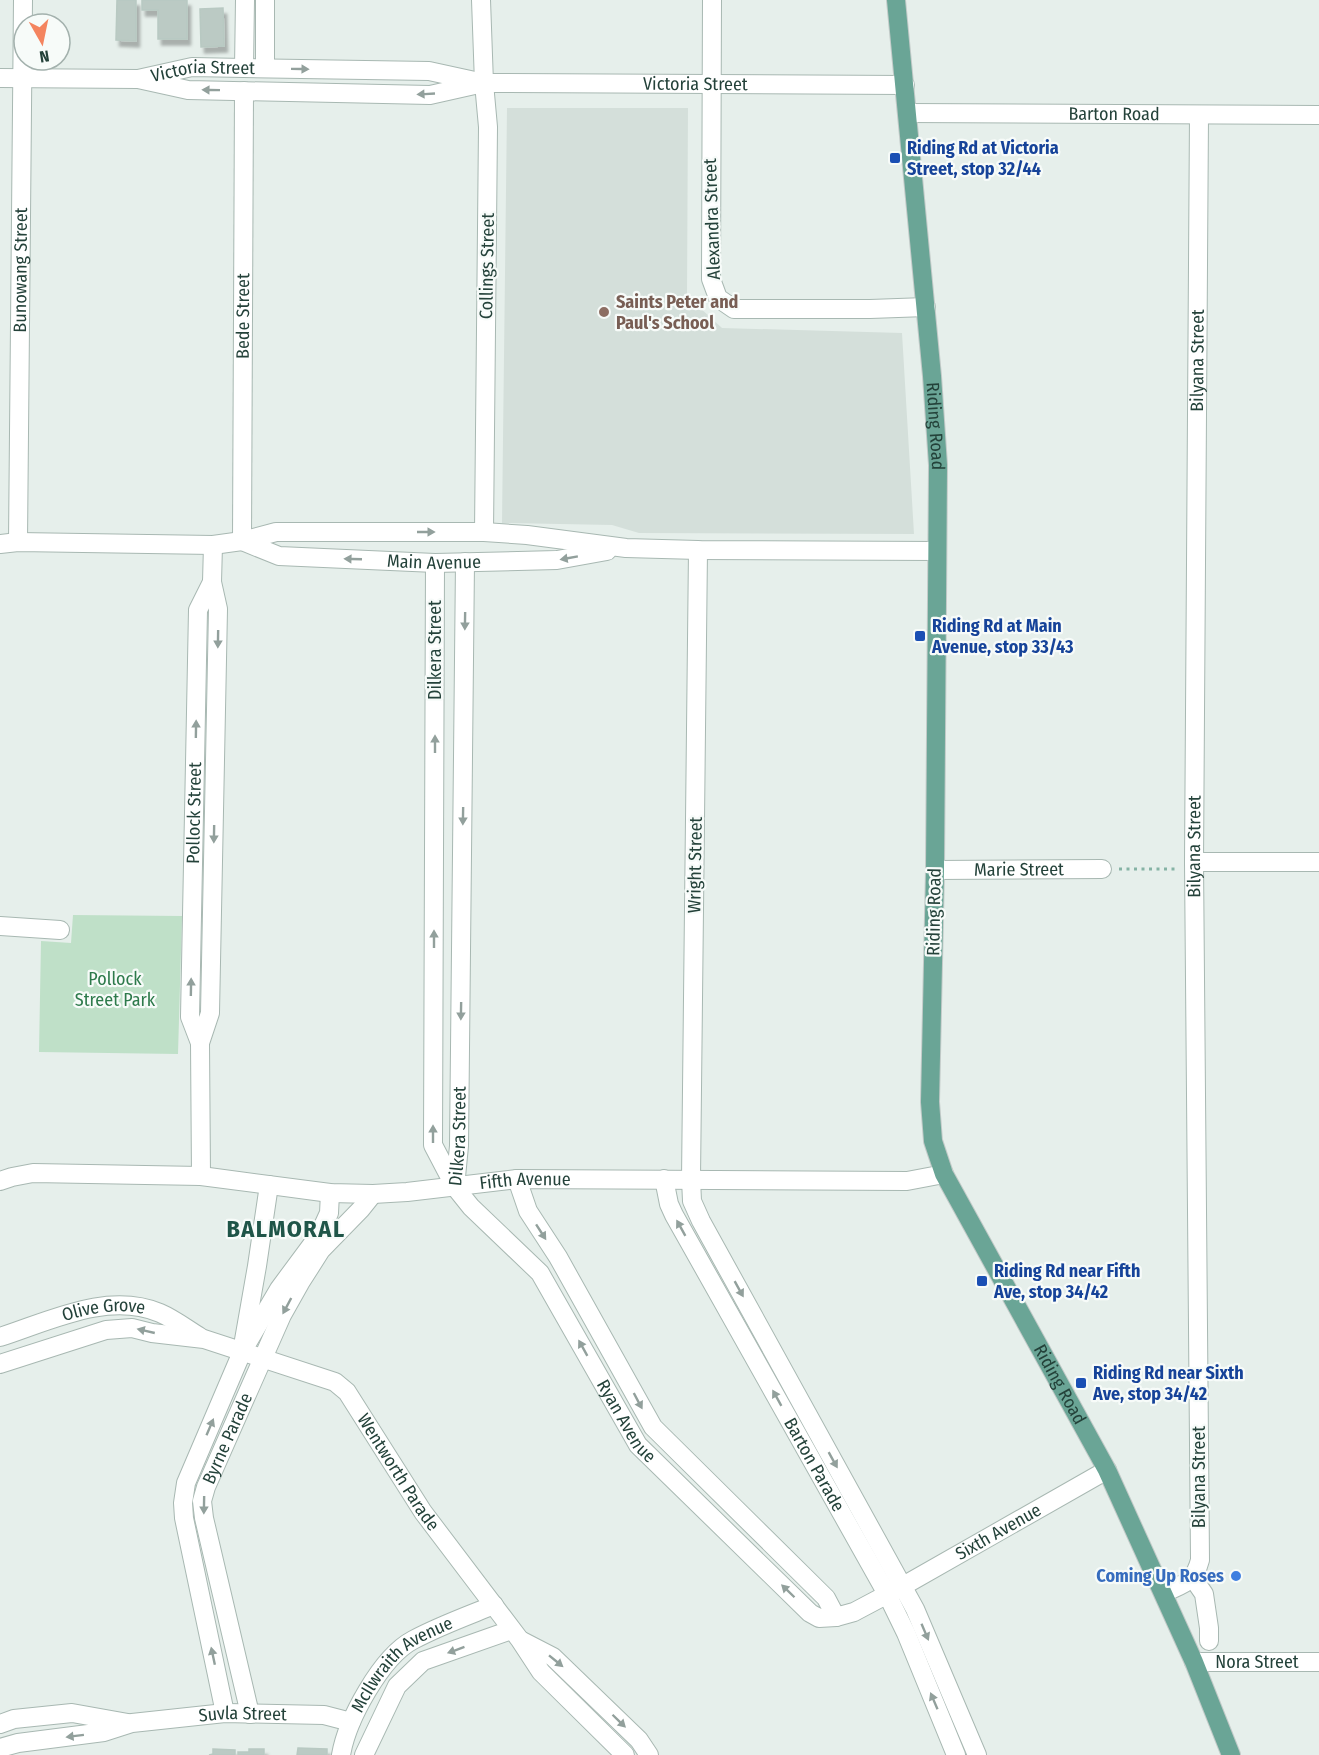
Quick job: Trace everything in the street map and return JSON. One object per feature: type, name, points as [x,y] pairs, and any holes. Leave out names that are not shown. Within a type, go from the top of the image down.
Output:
[{"type":"main road","name":"Riding Road","points":[[896,0],[926,307],[938,465],[930,1102],[933,1141],[944,1174],[1107,1470],[1164,1593],[1232,1755]]},
{"type":"street","name":"Bunowang Street","points":[[9,543],[23,0]]},
{"type":"street","points":[[244,0],[244,68]]},
{"type":"street","points":[[265,0],[265,68]]},
{"type":"street","name":"Collings Street","points":[[481,0],[488,127],[484,532]]},
{"type":"street","name":"Alexandra Street","points":[[712,0],[711,279],[718,298],[734,309],[926,307]]},
{"type":"street","name":"Victoria Street","points":[[138,79],[192,67],[429,71],[484,83],[905,85]]},
{"type":"street","name":"Victoria Street","points":[[0,78],[138,79],[188,90],[430,95],[484,83]]},
{"type":"street","name":"Bede Street","points":[[242,541],[244,91]]},
{"type":"street","name":"Barton Road","points":[[908,113],[1319,115]]},
{"type":"street","name":"Bilyana Street","points":[[1193,1578],[1200,1560],[1194,862],[1199,115]]},
{"type":"street","name":"Main Avenue","points":[[9,543],[213,544],[242,541],[276,532],[484,532],[626,548],[937,551]]},
{"type":"street","name":"Main Avenue","points":[[242,541],[279,556],[435,562],[556,560],[626,548]]},
{"type":"street","name":"Pollock Street","points":[[201,1176],[200,1043],[210,1013],[218,609],[212,582],[213,544]]},
{"type":"street","name":"Wright Street","points":[[691,1179],[698,550]]},
{"type":"street","name":"Dilkera Street","points":[[435,562],[433,1145],[455,1187]]},
{"type":"street","name":"Dilkera Street","points":[[455,1187],[459,1146],[465,562]]},
{"type":"street","points":[[1194,862],[1319,862]]},
{"type":"street","name":"Marie Street","points":[[934,870],[1102,869]]},
{"type":"street","points":[[0,926],[60,930]]},
{"type":"street","name":"Fifth Avenue","points":[[0,1181],[33,1173],[201,1176],[330,1192],[373,1194],[517,1179],[907,1181],[944,1174]]},
{"type":"street","name":"Ryan Avenue","points":[[455,1187],[471,1207],[540,1273],[638,1445],[810,1613],[819,1618],[836,1617],[826,1598],[653,1427],[558,1257],[528,1211],[517,1179]]},
{"type":"street","name":"Barton Parade","points":[[664,1179],[669,1204],[674,1215],[895,1590],[915,1609],[977,1755]]},
{"type":"street","name":"Barton Parade","points":[[691,1179],[692,1201],[701,1221],[895,1590],[906,1633],[956,1755]]},
{"type":"street","name":"Byrne Parade","points":[[242,1352],[268,1185]]},
{"type":"street","name":"Byrne Parade","points":[[225,1713],[184,1518],[183,1503],[186,1483],[242,1352],[279,1289],[319,1235],[329,1213],[330,1192]]},
{"type":"street","name":"Byrne Parade","points":[[250,1714],[202,1502],[206,1487],[282,1315],[321,1250],[373,1194]]},
{"type":"street","name":"Olive Grove","points":[[0,1337],[93,1307],[117,1305],[142,1307],[162,1313],[204,1339]]},
{"type":"street","name":"Olive Grove","points":[[0,1364],[106,1329],[132,1328],[152,1333],[204,1339],[242,1352]]},
{"type":"street","name":"Wentworth Parade","points":[[242,1352],[335,1382],[347,1392],[423,1512],[494,1605],[541,1672],[625,1755]]},
{"type":"street","name":"Sixth Avenue","points":[[895,1590],[1107,1470]]},
{"type":"street","points":[[1164,1593],[1193,1578],[1204,1594],[1209,1641]]},
{"type":"street","points":[[836,1617],[854,1612],[895,1590]]},
{"type":"street","name":"McIlwraith Avenue","points":[[341,1755],[351,1722],[374,1680],[390,1659],[411,1641],[494,1605]]},
{"type":"street","name":"Wentworth Parade","points":[[516,1635],[553,1657],[639,1740],[649,1755]]},
{"type":"street","name":"McIlwraith Avenue","points":[[364,1755],[396,1686],[423,1661],[516,1635]]},
{"type":"street","name":"Nora Street","points":[[1194,1662],[1319,1662]]},
{"type":"street","name":"Suvla Street","points":[[0,1724],[14,1719],[72,1713],[132,1723]]},
{"type":"street","name":"Suvla Street","points":[[0,1748],[18,1743],[104,1732],[132,1723],[225,1713],[324,1715],[351,1722]]},
{"type":"path","points":[[1102,869],[1175,869]]},
{"type":"shaded area","name":"Saints Peter and Paul's School","points":[[507,108],[688,108],[687,296],[722,328],[902,333],[914,534],[639,533],[612,525],[502,523]]},
{"type":"green space","name":"Pollock Street Park","points":[[73,915],[182,916],[178,1054],[39,1052],[41,941],[71,943]]},
{"type":"building","points":[[117,0],[136,0],[136,41],[116,40]]},
{"type":"building","points":[[142,0],[187,0],[187,39],[158,39],[158,10],[142,10]]},
{"type":"building","points":[[223,8],[224,46],[201,47],[200,9]]},
{"type":"building","points":[[298,1748],[327,1749],[327,1755],[297,1755]]},
{"type":"building","points":[[213,1749],[235,1750],[235,1755],[209,1755],[213,1754]]},
{"type":"building","points":[[249,1749],[264,1749],[264,1755],[238,1755],[238,1752],[249,1752]]},
{"type":"place","name":"Riding Rd at Victoria Street, stop 32/44","points":[[895,158]]},
{"type":"place","name":"Saints Peter and Paul's School","points":[[604,312]]},
{"type":"place","name":"Riding Rd at Main Avenue, stop 33/43","points":[[920,636]]},
{"type":"place","name":"Riding Rd near Fifth Ave, stop 34/42","points":[[982,1281]]},
{"type":"place","name":"Riding Rd near Sixth Ave, stop 34/42","points":[[1081,1383]]},
{"type":"place","name":"Coming Up Roses","points":[[1236,1576]]},
{"type":"district","name":"BALMORAL","points":[[286,1229]]}]
